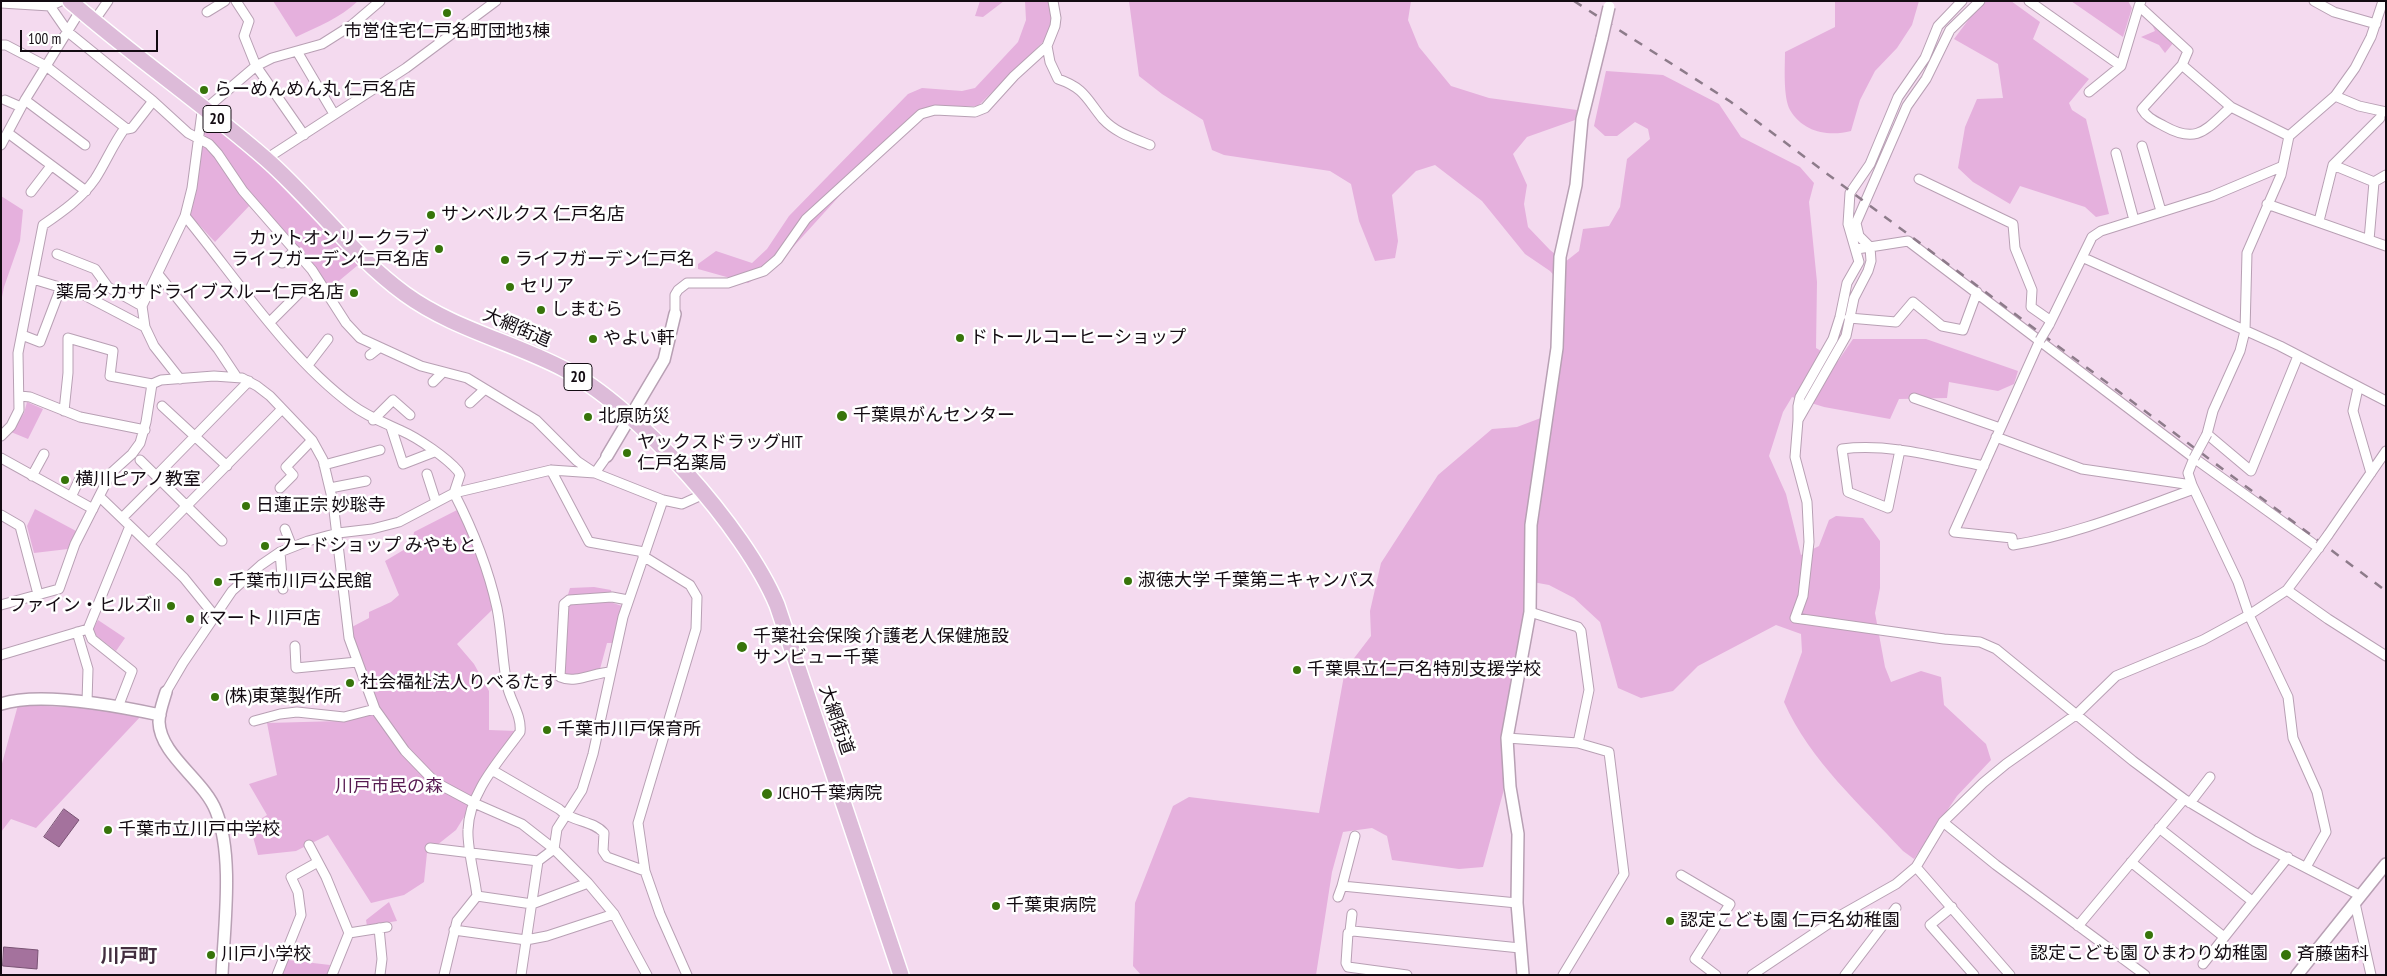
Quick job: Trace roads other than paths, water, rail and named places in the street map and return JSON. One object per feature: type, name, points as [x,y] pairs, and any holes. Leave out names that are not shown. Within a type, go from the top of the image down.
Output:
[{"type":"main road","name":"大網街道","points":[[75,6],[266,159],[354,247],[406,294],[436,312],[564,369],[600,392],[628,416],[704,494],[759,566],[778,605],[901,975]]},
{"type":"street","points":[[1,3],[26,3],[50,6],[61,1]]},
{"type":"street","points":[[94,21],[108,1]]},
{"type":"street","points":[[207,12],[226,1]]},
{"type":"street","points":[[236,1],[249,21],[244,36],[256,66],[304,135]]},
{"type":"street","points":[[180,379],[154,346],[145,327],[142,306],[185,216],[192,188],[199,118],[204,108],[256,66],[272,58],[322,44],[352,25],[380,1]]},
{"type":"street","points":[[266,159],[406,68],[496,1]]},
{"type":"street","points":[[596,473],[628,416],[664,360],[675,314],[676,295],[681,286],[728,282],[764,271],[778,259],[806,219],[921,114],[935,110],[975,112],[985,108],[1014,76],[1047,46],[1055,26],[1056,18],[1053,1]]},
{"type":"street","points":[[1962,1],[1938,26],[1925,58],[1898,97],[1870,164],[1850,192],[1848,224],[1857,249],[1859,262],[1847,284],[1833,339],[1800,397],[1798,406],[1795,457],[1807,502],[1809,542],[1803,596],[1795,618],[1944,639],[1980,642],[1996,649],[2133,762],[2187,801],[2222,823],[2306,867],[2358,899],[2371,975]]},
{"type":"street","points":[[1798,420],[1846,336],[1854,298],[1871,261],[1870,247],[1859,236],[1856,223],[1907,106],[1926,79],[1950,30],[1980,1]]},
{"type":"street","points":[[2029,1],[2122,66]]},
{"type":"street","points":[[2314,1],[2334,12],[2376,24]]},
{"type":"street","points":[[2306,867],[2326,832],[2322,810],[2307,765],[2293,738],[2288,697],[2249,615],[2238,582],[2188,473],[2207,434],[2213,412],[2240,351],[2245,331],[2247,253],[2283,166],[2289,136],[2335,96],[2355,68],[2376,24],[2383,1]]},
{"type":"street","points":[[1523,975],[1517,903],[1518,834],[1510,787],[1507,738],[1530,612],[1531,525],[1557,348],[1560,257],[1576,185],[1582,120],[1609,4]]},
{"type":"street","points":[[2090,92],[2122,66],[2140,4],[2188,51],[2182,66],[2142,109],[2146,116],[2180,135],[2200,134],[2231,107]]},
{"type":"street","points":[[50,6],[68,32],[153,101],[188,133],[197,137],[218,154],[244,191],[312,270],[346,323],[360,338],[421,366],[467,378],[536,420],[577,461],[596,473],[663,500],[682,504],[704,494]]},
{"type":"street","points":[[1,145],[23,104],[68,32],[75,6]]},
{"type":"street","points":[[1,54],[4,45],[46,66],[125,128],[132,128],[153,101]]},
{"type":"street","points":[[1047,46],[1050,62],[1058,79],[1070,83],[1089,97],[1103,119],[1120,134],[1150,145]]},
{"type":"street","points":[[298,52],[334,114]]},
{"type":"street","points":[[2182,66],[2231,107],[2289,136]]},
{"type":"street","points":[[2319,222],[2332,165],[2384,116],[2335,96]]},
{"type":"street","points":[[5,100],[23,104],[85,145]]},
{"type":"street","points":[[1,436],[11,426],[19,410],[18,353],[42,225],[86,191],[96,178],[125,128]]},
{"type":"street","points":[[8,134],[86,191]]},
{"type":"street","points":[[2142,146],[2161,210]]},
{"type":"street","points":[[2116,153],[2134,220]]},
{"type":"street","points":[[2332,165],[2374,182]]},
{"type":"street","points":[[31,192],[51,166]]},
{"type":"street","points":[[2193,487],[2084,527],[2013,545],[2012,538],[1954,532],[2040,340],[2084,258],[2092,237],[2101,231],[2161,210],[2212,196],[2283,166]]},
{"type":"street","points":[[2374,182],[2386,175]]},
{"type":"street","points":[[1918,179],[2013,224],[2015,248],[2032,290],[2031,307],[2050,323]]},
{"type":"street","points":[[2369,240],[2374,182]]},
{"type":"street","points":[[2268,204],[2386,246]]},
{"type":"street","points":[[185,216],[270,322],[308,365],[351,405],[373,420],[403,431],[434,452],[458,471],[460,475],[454,493],[475,535],[486,568],[497,609],[507,687],[521,725],[520,732],[478,791],[474,803],[468,831],[477,896],[457,921],[444,975]]},
{"type":"street","points":[[1857,249],[1908,241],[2194,458],[2320,547]]},
{"type":"street","points":[[282,263],[296,250]]},
{"type":"street","points":[[57,254],[95,269],[108,287],[142,306]]},
{"type":"street","points":[[2084,258],[2298,356],[2386,401]]},
{"type":"street","points":[[158,274],[218,349],[236,376]]},
{"type":"street","points":[[32,280],[82,294],[145,327]]},
{"type":"street","points":[[22,335],[40,342],[61,287]]},
{"type":"street","points":[[1850,318],[1896,322],[1913,302],[1942,326],[1963,330],[1976,292]]},
{"type":"street","points":[[270,322],[299,293]]},
{"type":"street","points":[[64,411],[68,373],[68,338],[113,351],[110,376],[152,384],[162,380],[236,376],[249,381],[264,391],[312,440],[324,464],[338,533],[346,624],[357,662],[375,709],[388,729],[418,766],[435,782],[474,803],[522,824],[554,849],[588,883],[614,914],[647,975]]},
{"type":"street","points":[[308,365],[328,338]]},
{"type":"street","points":[[370,355],[379,348]]},
{"type":"street","points":[[2207,434],[2251,471],[2298,356]]},
{"type":"street","points":[[433,382],[443,372]]},
{"type":"street","points":[[122,518],[194,436],[249,381]]},
{"type":"street","points":[[1,604],[58,589],[75,544],[111,473],[132,454],[140,443],[145,430],[152,384]]},
{"type":"street","points":[[2358,388],[2353,411],[2371,473]]},
{"type":"street","points":[[470,403],[485,389]]},
{"type":"street","points":[[20,396],[30,397],[80,418],[145,430]]},
{"type":"street","points":[[1914,398],[2000,428]]},
{"type":"street","points":[[373,420],[393,400],[410,415]]},
{"type":"street","points":[[162,406],[227,466]]},
{"type":"street","points":[[150,543],[282,409]]},
{"type":"street","points":[[391,427],[403,464],[434,452]]},
{"type":"street","points":[[1996,437],[2082,469],[2193,487]]},
{"type":"street","points":[[280,488],[293,475],[286,467],[312,440]]},
{"type":"street","points":[[1900,450],[1888,508],[1848,492],[1842,449],[1867,446],[1900,450],[1984,466]]},
{"type":"street","points":[[324,464],[380,450]]},
{"type":"street","points":[[1752,975],[1843,914],[1896,884],[1916,867],[1944,822],[2006,764],[2077,714],[2116,676],[2203,640],[2249,615],[2287,590],[2320,547],[2386,451]]},
{"type":"street","points":[[32,476],[44,454]]},
{"type":"street","points":[[1,458],[94,509]]},
{"type":"street","points":[[140,460],[222,541]]},
{"type":"street","points":[[222,975],[226,867],[221,824],[206,792],[167,746],[160,732],[160,715],[166,692],[214,615],[232,591],[247,577],[280,552],[292,547],[338,533],[387,526],[408,518],[454,493],[552,470],[596,473]]},
{"type":"street","points":[[552,470],[589,542],[644,554],[690,585],[697,597],[696,629],[638,823],[645,871],[660,914],[687,975]]},
{"type":"street","points":[[71,497],[82,474]]},
{"type":"street","points":[[427,474],[436,502]]},
{"type":"street","points":[[330,488],[366,481]]},
{"type":"street","points":[[100,497],[150,543],[184,578],[214,615]]},
{"type":"street","points":[[520,975],[538,861],[554,849],[557,829],[582,790],[593,754],[628,600],[663,500]]},
{"type":"street","points":[[322,504],[333,502]]},
{"type":"street","points":[[1,515],[20,526],[38,594]]},
{"type":"street","points":[[118,707],[132,672],[92,639],[88,629],[130,526]]},
{"type":"street","points":[[285,528],[292,547]]},
{"type":"street","points":[[280,552],[283,588]]},
{"type":"street","points":[[2287,590],[2386,656]]},
{"type":"street","points":[[611,672],[599,672],[586,678],[565,679],[560,677],[564,604],[569,600],[595,598],[612,597],[628,600]]},
{"type":"street","points":[[1530,612],[1578,627],[1581,631],[1588,690],[1578,743]]},
{"type":"street","points":[[1,655],[88,629]]},
{"type":"street","points":[[77,632],[88,669],[87,702]]},
{"type":"street","points":[[295,646],[296,668],[357,662]]},
{"type":"street","points":[[1,704],[26,700],[87,702],[160,715]]},
{"type":"street","points":[[254,721],[296,712],[344,717],[375,709]]},
{"type":"street","points":[[1507,738],[1578,743],[1609,752],[1624,874],[1564,974]]},
{"type":"street","points":[[492,770],[559,809],[566,816],[599,828],[604,833],[603,851],[606,856],[645,871]]},
{"type":"street","points":[[2078,926],[2159,828],[2210,777]]},
{"type":"street","points":[[1944,822],[1974,848],[2145,975]]},
{"type":"street","points":[[2159,828],[2252,901]]},
{"type":"street","points":[[1338,897],[1355,836]]},
{"type":"street","points":[[309,845],[349,933],[332,975]]},
{"type":"street","points":[[430,848],[471,851],[538,861]]},
{"type":"street","points":[[2202,964],[2288,857]]},
{"type":"street","points":[[276,975],[301,915],[298,892],[291,876],[318,862]]},
{"type":"street","points":[[2131,862],[2224,937]]},
{"type":"street","points":[[2297,975],[2386,864]]},
{"type":"street","points":[[1916,867],[1952,906],[2010,975]]},
{"type":"street","points":[[1681,875],[1730,904],[1695,960],[1716,975]]},
{"type":"street","points":[[477,896],[532,904],[588,883]]},
{"type":"street","points":[[1342,886],[1517,903]]},
{"type":"street","points":[[1952,906],[1930,925],[1974,975]]},
{"type":"street","points":[[1845,975],[1896,908]]},
{"type":"street","points":[[454,930],[526,940],[547,936],[614,914]]},
{"type":"street","points":[[1352,914],[1350,931],[1348,933],[1346,963],[1348,967],[1351,969],[1408,975]]},
{"type":"street","points":[[349,933],[383,928],[380,975]]},
{"type":"street","points":[[1350,931],[1520,948]]},
{"type":"street","points":[[2126,975],[2132,966]]},
{"type":"railway","points":[[1574,1],[1731,102],[2386,591]]},
{"type":"place","name":"市営住宅仁戸名町団地3棟","points":[[447,13]]},
{"type":"place","name":"らーめんめん丸 仁戸名店","points":[[204,90]]},
{"type":"place","name":"サンベルクス 仁戸名店","points":[[431,215]]},
{"type":"place","name":"カットオンリークラブ ライフガーデン仁戸名店","points":[[439,249]]},
{"type":"place","name":"ライフガーデン仁戸名","points":[[505,260]]},
{"type":"place","name":"セリア","points":[[510,287]]},
{"type":"place","name":"薬局タカサドライブスルー仁戸名店","points":[[354,293]]},
{"type":"place","name":"しまむら","points":[[541,310]]},
{"type":"place","name":"ドトールコーヒーショップ","points":[[960,338]]},
{"type":"place","name":"やよい軒","points":[[593,339]]},
{"type":"place","name":"千葉県がんセンター","points":[[842,416]]},
{"type":"place","name":"北原防災","points":[[588,417]]},
{"type":"place","name":"ヤックスドラッグHIT 仁戸名薬局","points":[[627,453]]},
{"type":"place","name":"横川ピアノ教室","points":[[65,480]]},
{"type":"place","name":"日蓮正宗 妙聡寺","points":[[246,506]]},
{"type":"place","name":"フードショップ みやもと","points":[[265,546]]},
{"type":"place","name":"淑徳大学 千葉第ニキャンパス","points":[[1128,581]]},
{"type":"place","name":"千葉市川戸公民館","points":[[218,582]]},
{"type":"place","name":"ファイン・ヒルズII","points":[[171,606]]},
{"type":"place","name":"Kマート 川戸店","points":[[190,619]]},
{"type":"place","name":"千葉社会保険 介護老人保健施設 サンビュー千葉","points":[[742,647]]},
{"type":"place","name":"千葉県立仁戸名特別支援学校","points":[[1297,670]]},
{"type":"place","name":"社会福祉法人りべるたす","points":[[350,683]]},
{"type":"place","name":"(株)東葉製作所","points":[[215,697]]},
{"type":"place","name":"千葉市川戸保育所","points":[[547,730]]},
{"type":"place","name":"JCHO千葉病院","points":[[767,794]]},
{"type":"place","name":"千葉市立川戸中学校","points":[[108,830]]},
{"type":"place","name":"千葉東病院","points":[[996,906]]},
{"type":"place","name":"認定こども園 仁戸名幼稚園","points":[[1670,921]]},
{"type":"place","name":"認定こども園 ひまわり幼稚園","points":[[2149,935]]},
{"type":"place","name":"川戸小学校","points":[[211,955]]},
{"type":"place","name":"斉藤歯科","points":[[2286,955]]},
{"type":"district","name":"川戸町","points":[[129,957]]},
{"type":"park label","name":"川戸市民の森","points":[[389,787]]}]
